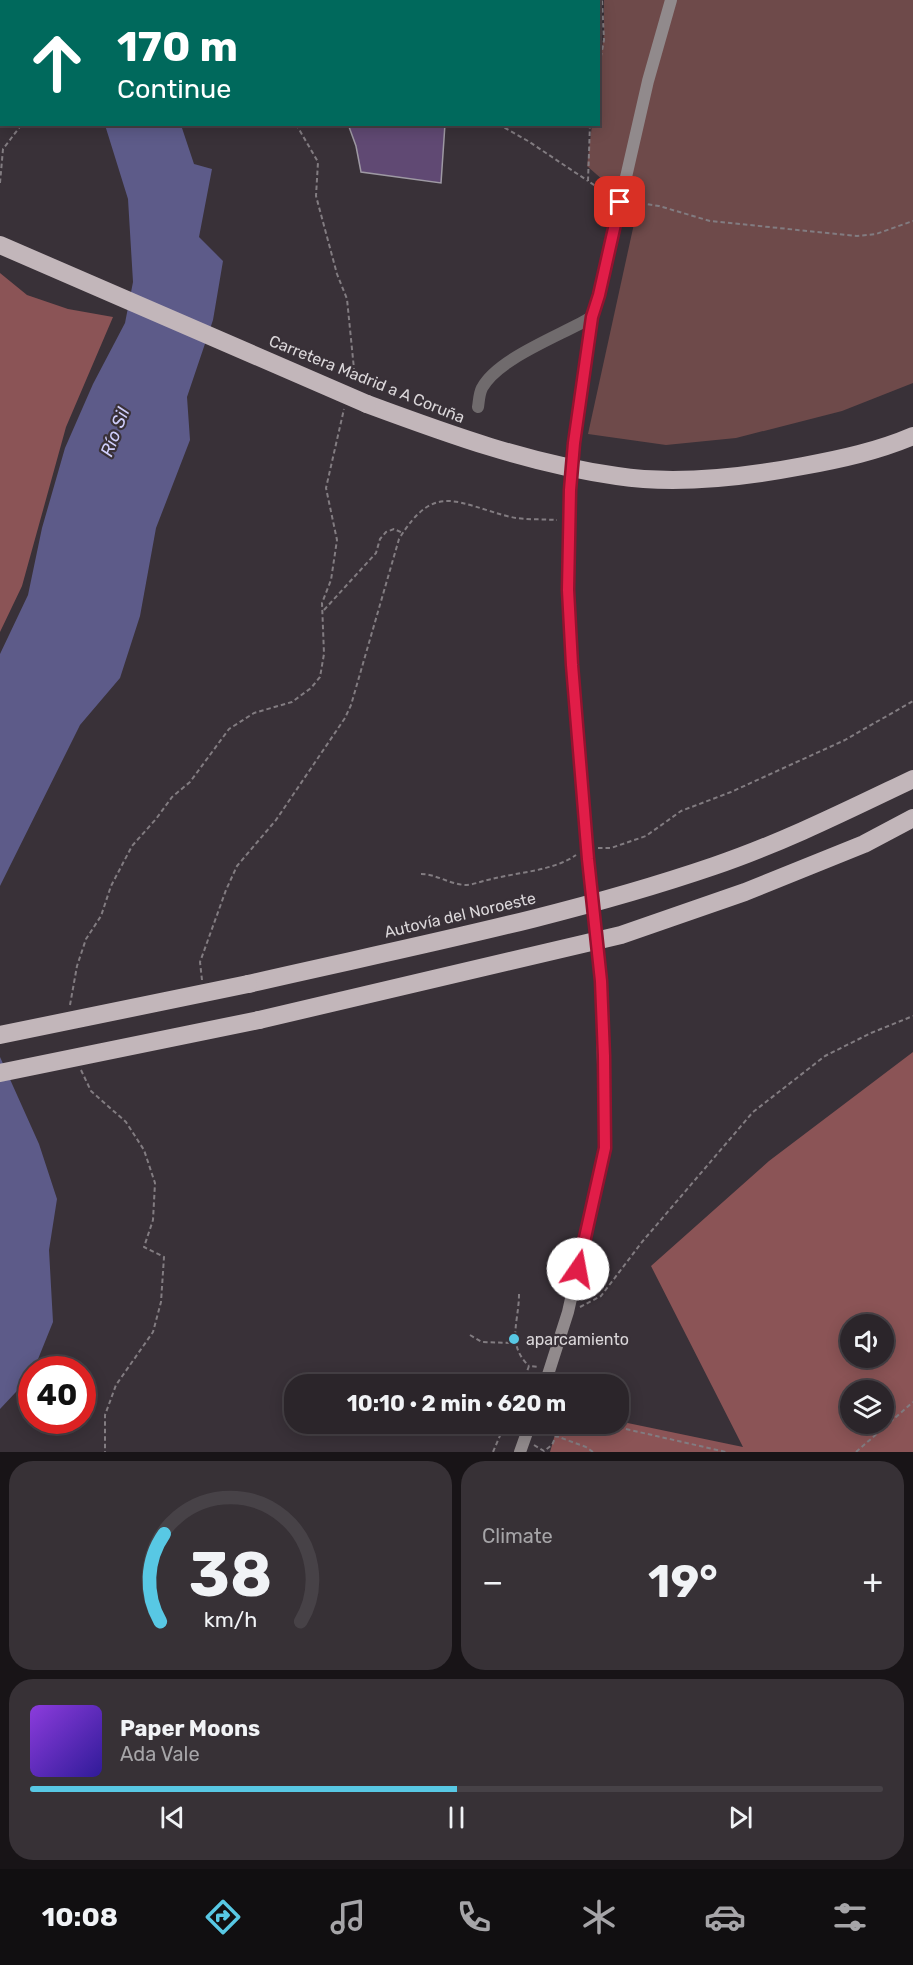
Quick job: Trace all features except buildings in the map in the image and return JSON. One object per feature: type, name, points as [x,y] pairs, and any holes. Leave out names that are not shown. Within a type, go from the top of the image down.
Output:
[{"type":"highway","name":"Carretera Madrid a A Coruña","points":[[0,245],[367,404],[454,436],[553,465],[619,477],[689,480],[773,472],[852,457],[913,436]]},
{"type":"highway","name":"Autovía del Noroeste","points":[[0,1035],[248,984],[587,906],[715,866],[810,828],[913,779]]},
{"type":"highway","points":[[0,1073],[259,1020],[621,935],[745,892],[864,844],[913,818]]},
{"type":"street","points":[[548,1374],[568,1312],[605,1148],[601,981],[588,854],[568,590],[570,490],[574,443],[592,317],[648,81],[671,0]]},
{"type":"street","points":[[478,407],[481,390],[490,376],[506,364],[592,317]]},
{"type":"path","points":[[600,61],[604,40],[602,0]]},
{"type":"path","points":[[0,183],[3,149],[20,126]]},
{"type":"path","points":[[297,126],[318,162],[316,196],[337,274],[347,299],[354,369],[349,388]]},
{"type":"path","points":[[502,126],[620,202],[640,201],[710,221],[857,236],[886,231],[913,221]]},
{"type":"path","points":[[588,181],[590,126]]},
{"type":"path","points":[[70,1005],[77,966],[86,939],[101,916],[111,886],[132,846],[172,797],[190,782],[229,729],[254,713],[292,702],[311,688],[320,677],[324,654],[322,603],[331,580],[337,540],[326,488],[344,407]]},
{"type":"path","points":[[202,981],[200,963],[237,866],[276,820],[345,718],[351,705],[399,539],[412,518],[438,501],[460,501],[513,518],[569,521]]},
{"type":"path","points":[[323,610],[376,553],[380,538],[386,532],[394,529],[403,533]]},
{"type":"path","points":[[421,874],[431,874],[445,881],[467,885],[568,861],[646,836],[681,811],[731,792],[845,740],[913,701]]},
{"type":"path","points":[[568,1312],[601,1296],[649,1233],[753,1112],[825,1056],[871,1033],[913,1016]]},
{"type":"path","points":[[81,1070],[91,1091],[126,1122],[144,1150],[155,1184],[153,1220],[144,1247],[164,1257],[161,1302],[153,1332],[116,1385],[105,1415],[105,1452]]},
{"type":"path","points":[[519,1294],[514,1343],[520,1357],[529,1366],[550,1368]]},
{"type":"path","points":[[470,1335],[482,1342],[514,1343]]},
{"type":"path","points":[[526,1374],[529,1366]]},
{"type":"path","points":[[856,1452],[913,1402]]},
{"type":"path","points":[[629,1430],[726,1452]]},
{"type":"path","points":[[492,1452],[500,1434]]},
{"type":"path","points":[[522,1446],[544,1451],[552,1445],[556,1436],[586,1447],[593,1452]]},
{"type":"shaded area","points":[[604,0],[913,0],[913,383],[842,411],[736,438],[666,445],[588,434],[637,210],[587,166],[592,126],[600,126],[600,63],[604,34]]},
{"type":"shaded area","points":[[0,273],[27,295],[68,309],[113,317],[66,427],[22,586],[0,632]]},
{"type":"shaded area","points":[[913,1052],[913,1452],[550,1452],[555,1434],[629,1434],[629,1423],[743,1447],[651,1266],[769,1161]]},
{"type":"water","name":"Río Sil","points":[[105,126],[181,126],[194,164],[212,169],[199,237],[223,261],[213,320],[187,397],[190,440],[156,528],[140,616],[120,678],[80,725],[0,886],[0,654],[28,595],[42,528],[65,448],[93,384],[125,323],[133,282],[128,199]]},
{"type":"water","points":[[0,1057],[39,1144],[57,1199],[49,1250],[53,1322],[39,1356],[18,1356],[18,1390],[0,1409]]},
{"type":"place","name":"aparcamiento","points":[[514,1339]]},
{"type":"route","points":[[578,1269],[605,1148],[601,981],[588,859],[568,590],[570,490],[574,443],[592,317],[620,202]]}]
